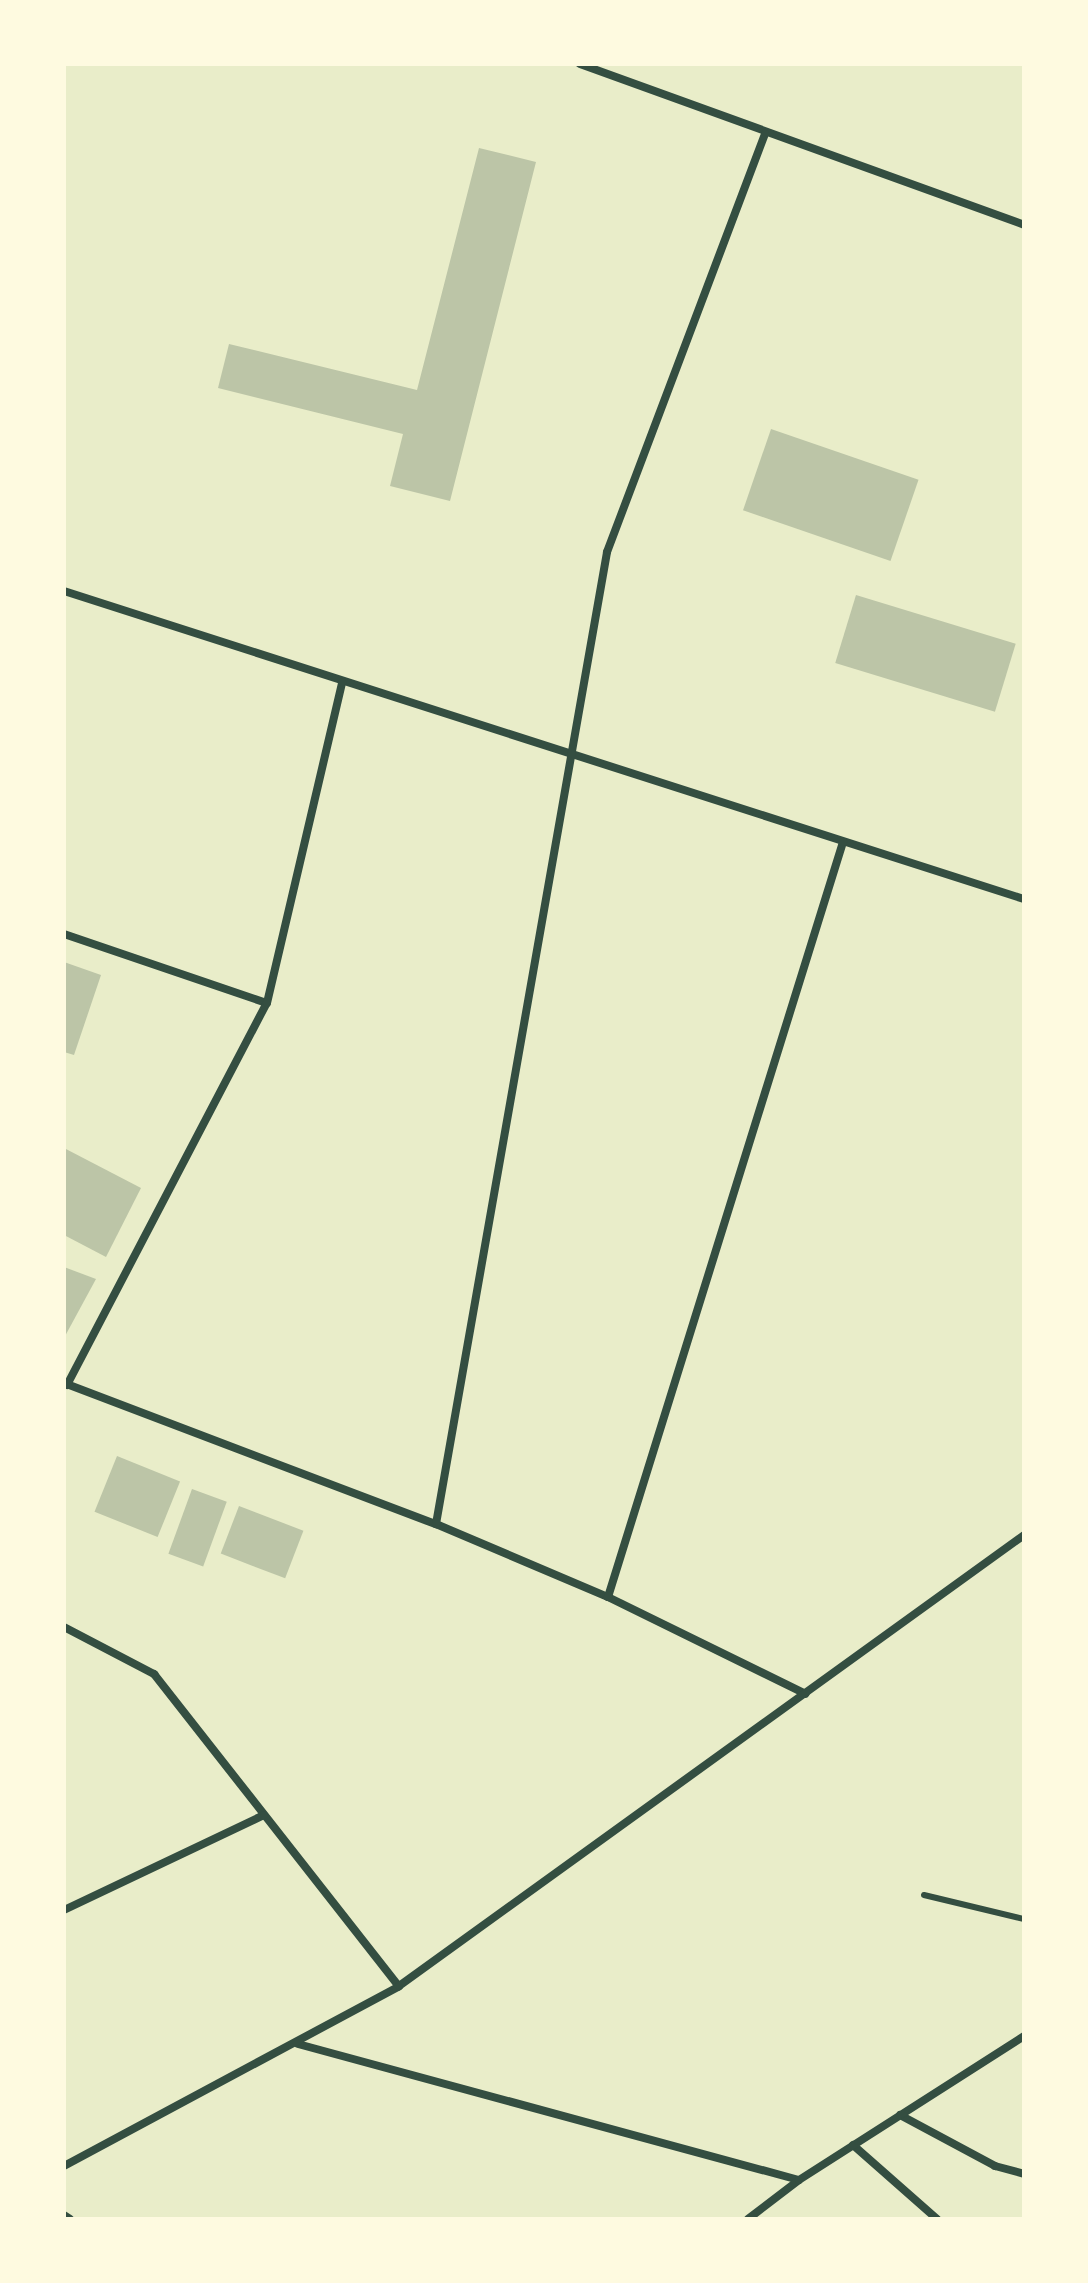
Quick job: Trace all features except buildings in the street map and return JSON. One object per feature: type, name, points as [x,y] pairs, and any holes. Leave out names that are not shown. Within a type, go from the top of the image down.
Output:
[{"type":"street","points":[[580,64],[765,134],[1024,225]]},
{"type":"street","points":[[436,1524],[574,758],[607,552],[765,134]]},
{"type":"street","points":[[64,591],[574,758],[1024,899]]},
{"type":"street","points":[[342,683],[267,1003],[66,1384],[436,1524],[608,1597],[806,1694]]},
{"type":"street","points":[[608,1597],[843,842]]},
{"type":"street","points":[[64,934],[267,1003]]},
{"type":"street","points":[[64,2166],[298,2044],[399,1986],[1024,1535]]},
{"type":"street","points":[[64,1627],[154,1674],[399,1986]]},
{"type":"street","points":[[64,1910],[264,1815]]},
{"type":"street","points":[[748,2219],[799,2180],[1024,2036]]},
{"type":"street","points":[[298,2044],[799,2180]]},
{"type":"street","points":[[900,2115],[995,2166],[1024,2174]]},
{"type":"street","points":[[853,2145],[937,2219]]},
{"type":"street","points":[[64,2215],[70,2219]]},
{"type":"lane","points":[[924,1895],[1024,1919]]}]
